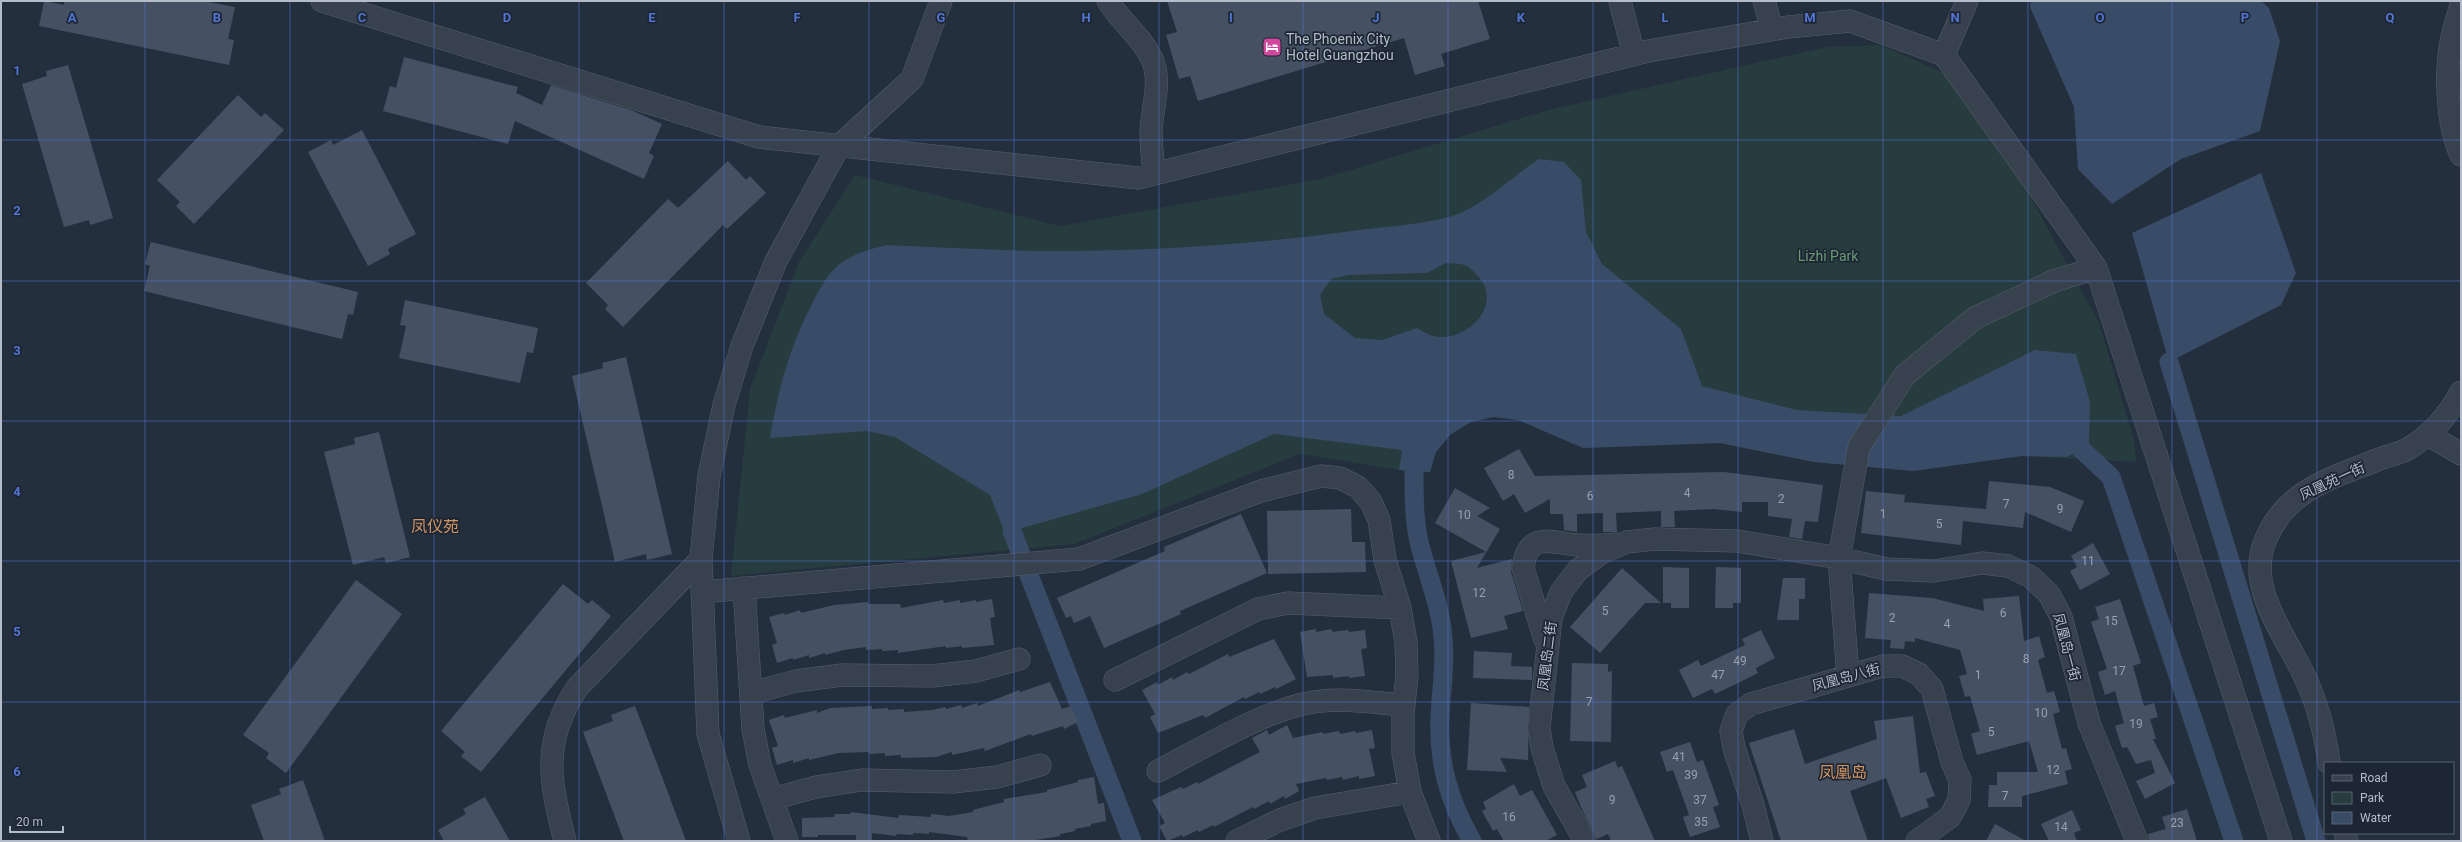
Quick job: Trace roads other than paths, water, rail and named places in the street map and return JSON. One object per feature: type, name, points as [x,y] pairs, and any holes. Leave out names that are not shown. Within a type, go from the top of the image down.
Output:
[{"type":"street","points":[[322,1],[759,137],[1138,178],[1634,55],[1772,30],[1850,21],[1944,55],[2096,268],[2281,841]]},
{"type":"street","points":[[739,841],[708,734],[702,592],[701,559],[705,510],[714,448],[724,405],[742,346],[776,261],[839,146],[912,79],[941,1]]},
{"type":"street","points":[[1108,1],[1126,25],[1140,39],[1153,61],[1157,85],[1152,132],[1154,174]]},
{"type":"street","points":[[1620,1],[1634,55]]},
{"type":"street","points":[[1764,1],[1772,30]]},
{"type":"street","points":[[1944,55],[1967,1]]},
{"type":"street","points":[[2461,4],[2450,43],[2449,77],[2452,126],[2461,154]]},
{"type":"street","points":[[1848,676],[1839,558],[1859,447],[1906,375],[1975,318],[2054,281],[2096,268]]},
{"type":"street","name":"凤凰苑一街","points":[[2330,762],[2313,696],[2264,594],[2260,567],[2265,540],[2277,516],[2297,496],[2321,483],[2405,450],[2428,435],[2447,416],[2461,392]]},
{"type":"street","points":[[2428,435],[2461,454]]},
{"type":"street","points":[[702,592],[1078,559],[1261,491],[1321,476],[1340,478],[1358,487],[1371,502],[1379,520],[1385,560],[1400,608],[1406,642],[1407,675],[1404,705],[1403,753],[1410,792],[1429,841]]},
{"type":"street","name":"凤凰岛二街","points":[[1585,841],[1554,786],[1542,748],[1539,728],[1550,618],[1561,592],[1578,570],[1601,553],[1627,542],[1655,539],[1737,541],[1839,558]]},
{"type":"street","points":[[1548,647],[1523,568],[1525,557],[1531,547],[1541,541],[1552,540],[1577,545],[1602,546],[1627,542]]},
{"type":"street","name":"凤凰岛一街","points":[[1839,558],[1886,569],[1928,570],[1982,563],[2008,566],[2031,577],[2049,594],[2061,617],[2089,724],[2138,841]]},
{"type":"street","points":[[565,841],[552,790],[550,767],[553,740],[566,704],[577,688],[701,559]]},
{"type":"street","points":[[744,588],[755,737],[760,765],[787,841]]},
{"type":"street","points":[[1115,680],[1231,620],[1258,609],[1288,603],[1400,608]]},
{"type":"street","points":[[752,694],[796,681],[842,674],[932,676],[976,671],[1020,660]]},
{"type":"street","name":"凤凰岛八街","points":[[1762,841],[1753,805],[1734,748],[1731,731],[1737,714],[1751,704],[1882,666],[1902,666],[1919,674],[1932,689],[1952,762],[1960,780],[1959,800],[1950,817],[1917,841]]},
{"type":"street","points":[[1158,771],[1265,717],[1292,706],[1321,701],[1351,700],[1404,705]]},
{"type":"street","points":[[772,799],[816,787],[862,780],[953,782],[997,777],[1040,765]]},
{"type":"street","points":[[1237,841],[1280,820],[1315,808],[1410,792]]},
{"type":"water","points":[[2031,1],[2261,1],[2269,8],[2280,41],[2260,131],[2181,159],[2112,204],[2078,169],[2074,107],[2030,7]]},
{"type":"water","points":[[1539,159],[1564,162],[1581,180],[1586,232],[1602,264],[1681,329],[1702,386],[1797,410],[1901,416],[2035,350],[2076,354],[2090,402],[2089,444],[2067,457],[2022,456],[1913,471],[1814,462],[1720,443],[1583,448],[1518,420],[1494,417],[1471,422],[1451,434],[1436,452],[1430,472],[1399,470],[1402,450],[1274,434],[1142,494],[1005,533],[990,495],[895,437],[867,431],[770,438],[781,385],[791,352],[797,335],[818,291],[832,271],[841,263],[874,248],[886,245],[1038,251],[1156,249],[1235,244],[1406,225],[1458,214],[1480,202]],"holes":[[[1446,263],[1462,264],[1471,268],[1484,285],[1487,297],[1485,308],[1479,318],[1470,327],[1459,334],[1446,337],[1433,336],[1417,328],[1382,340],[1355,338],[1324,314],[1320,295],[1331,279],[1349,275],[1427,273]]]},
{"type":"water","points":[[2261,173],[2296,273],[2281,305],[2169,362],[2132,233]]},
{"type":"waterway","points":[[2169,362],[2316,841]]},
{"type":"waterway","points":[[2081,449],[2111,477],[2234,841]]},
{"type":"waterway","points":[[1414,472],[1414,503],[1417,534],[1438,606],[1442,627],[1444,668],[1440,734],[1443,766],[1451,796],[1472,841]]},
{"type":"waterway","points":[[1012,531],[1132,841]]},
{"type":"place","name":"The Phoenix City Hotel Guangzhou","points":[[1272,47]]},
{"type":"district","name":"凤仪苑","points":[[435,526]]},
{"type":"district","name":"凤凰岛","points":[[1843,772]]},
{"type":"park label","name":"Lizhi Park","points":[[1828,256]]}]
